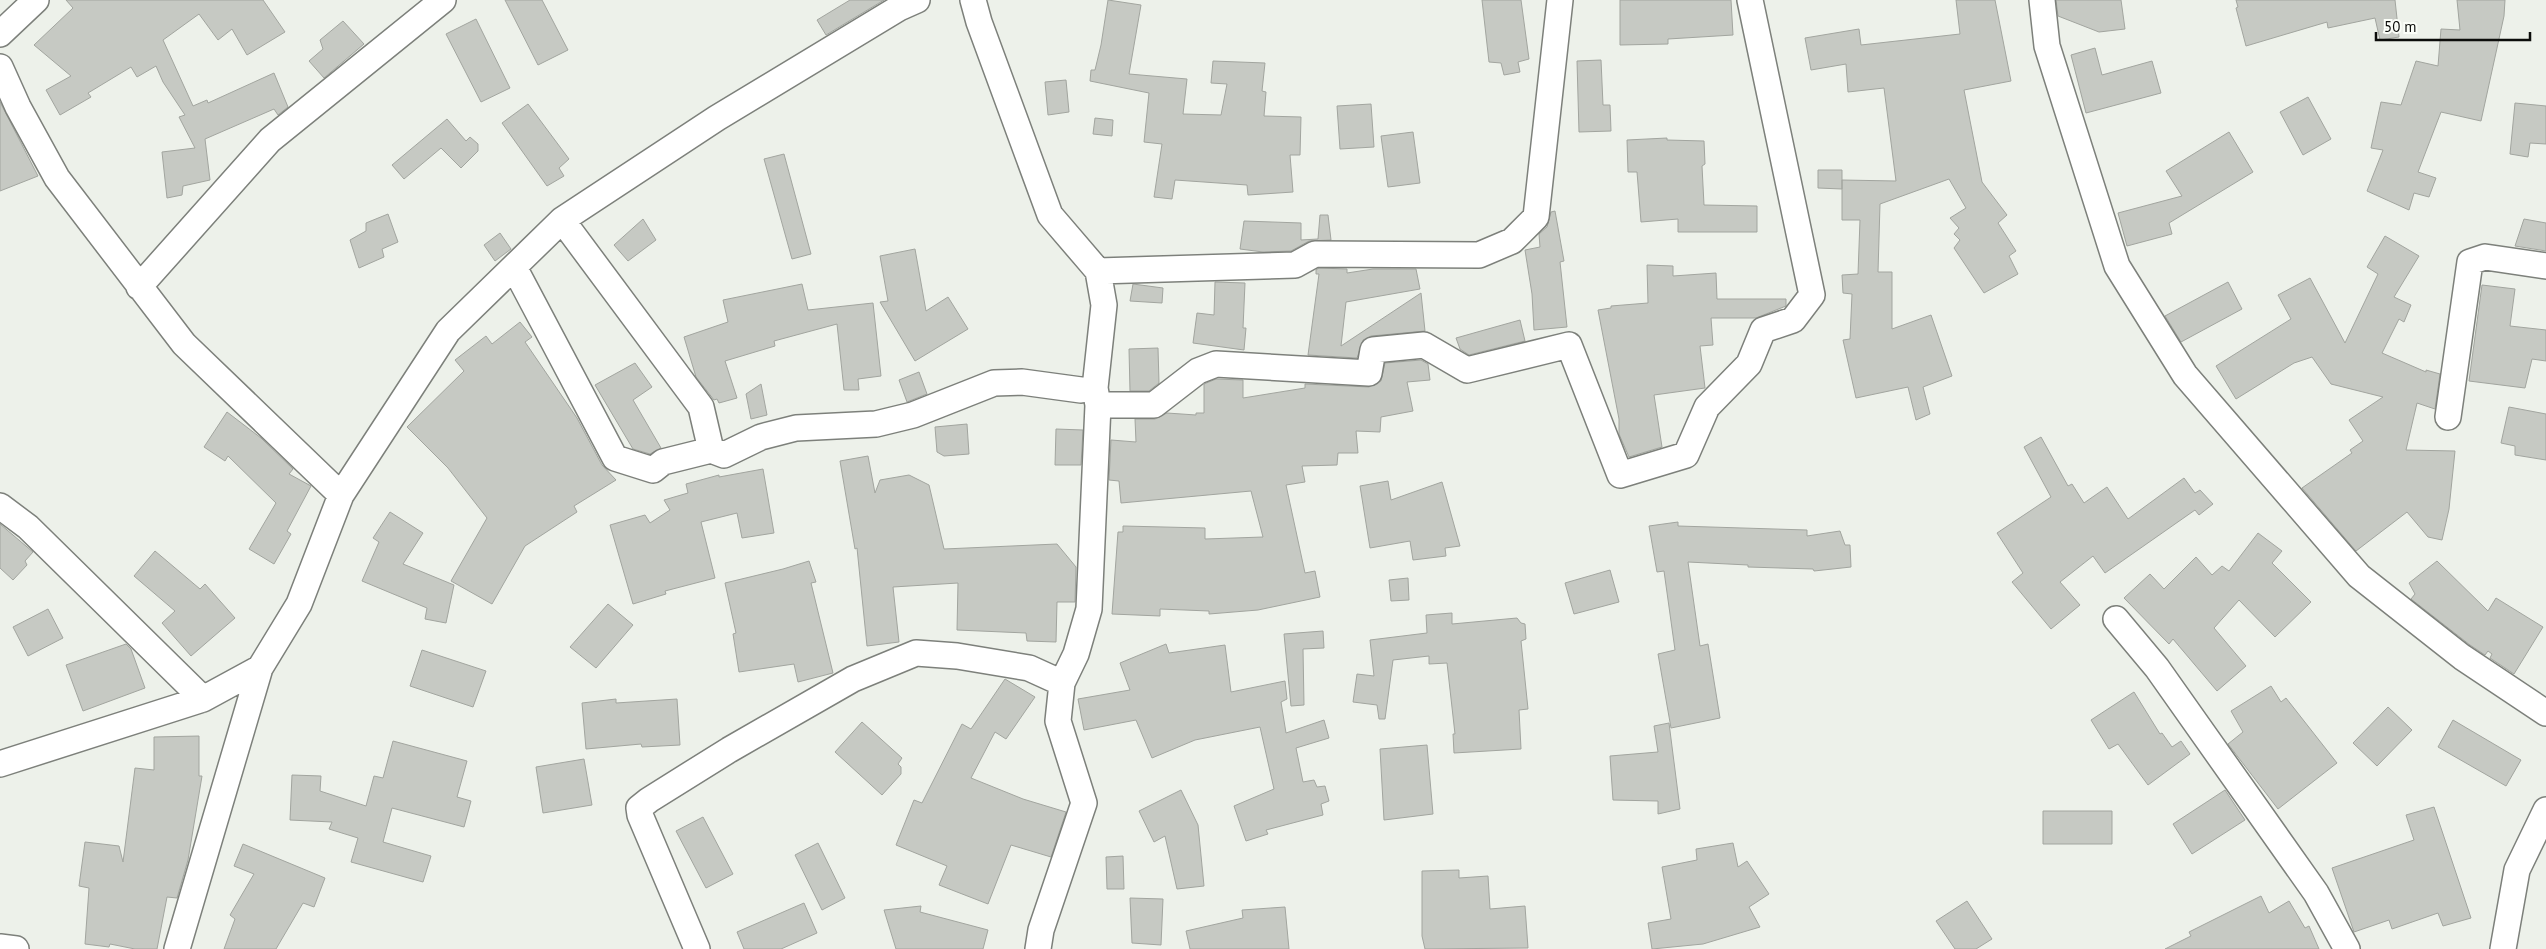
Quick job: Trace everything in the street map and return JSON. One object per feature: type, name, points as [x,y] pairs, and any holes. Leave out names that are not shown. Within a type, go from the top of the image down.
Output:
[{"type":"street","points":[[0,34],[36,0]]},
{"type":"street","points":[[139,287],[270,140],[418,18],[443,0]]},
{"type":"street","points":[[177,949],[260,668],[299,604],[341,495],[448,331],[562,220],[716,118],[898,8],[917,0]]},
{"type":"street","points":[[973,0],[978,22],[1050,215],[1098,271],[1104,305],[1097,396],[1089,609],[1076,654],[1062,684],[1058,721],[1084,803],[1041,930],[1038,949]]},
{"type":"street","points":[[1098,271],[1295,265],[1315,254],[1479,255],[1512,241],[1536,217],[1560,0]]},
{"type":"street","points":[[514,267],[615,458],[653,470],[662,462],[711,450],[724,455],[761,437],[796,428],[876,424],[913,415],[994,383],[1022,382],[1081,390],[1097,396],[1154,405],[1198,370],[1216,364],[1369,373],[1373,350],[1424,345],[1467,370],[1569,345],[1620,475],[1686,455],[1707,407],[1749,364],[1763,330],[1793,320],[1812,295],[1750,0]]},
{"type":"street","points":[[2042,0],[2047,46],[2117,266],[2186,375],[2359,576],[2462,657],[2546,713]]},
{"type":"street","points":[[0,67],[18,107],[57,178],[184,344],[341,495]]},
{"type":"street","points":[[562,220],[701,407],[711,450]]},
{"type":"street","points":[[2448,417],[2470,262],[2485,257],[2546,266]]},
{"type":"street","points":[[0,506],[28,527],[204,700]]},
{"type":"street","points":[[2116,619],[2156,668],[2316,892],[2347,949]]},
{"type":"street","points":[[696,949],[640,815],[639,808],[649,800],[730,750],[853,680],[916,653],[957,656],[1030,668],[1062,684]]},
{"type":"street","points":[[0,764],[204,700],[260,668]]},
{"type":"street","points":[[2503,949],[2517,870],[2546,810]]},
{"type":"street","points":[[0,946],[16,949]]},
{"type":"building","points":[[66,0],[263,0],[285,32],[247,55],[232,29],[218,40],[199,14],[163,40],[193,106],[207,100],[208,103],[274,73],[288,107],[278,115],[274,109],[205,139],[210,180],[183,186],[182,195],[167,198],[162,152],[195,148],[179,117],[185,115],[163,82],[156,66],[137,77],[131,67],[88,93],[91,97],[60,115],[46,90],[71,76],[34,45],[73,8]]},
{"type":"building","points":[[505,0],[542,0],[568,50],[538,65]]},
{"type":"building","points":[[850,0],[884,0],[826,35],[817,20]]},
{"type":"building","points":[[1108,0],[1141,5],[1129,74],[1187,79],[1183,114],[1221,115],[1227,84],[1211,83],[1213,61],[1265,63],[1262,91],[1266,92],[1264,116],[1301,117],[1300,155],[1290,155],[1293,192],[1248,195],[1247,185],[1175,180],[1172,199],[1154,197],[1162,144],[1144,142],[1149,93],[1090,81],[1091,70],[1095,70],[1101,45]]},
{"type":"building","points":[[1482,0],[1521,0],[1529,59],[1518,62],[1520,72],[1504,75],[1501,63],[1489,62]]},
{"type":"building","points":[[1620,0],[1731,0],[1733,35],[1668,39],[1668,44],[1620,45]]},
{"type":"building","points":[[1956,0],[1995,0],[2011,81],[1964,90],[1982,182],[2007,215],[1998,223],[2016,251],[2009,256],[2018,274],[1984,293],[1954,248],[1960,240],[1954,234],[1959,228],[1950,218],[1966,208],[1949,179],[1880,204],[1878,272],[1892,272],[1892,329],[1931,315],[1952,376],[1923,387],[1930,414],[1916,420],[1908,387],[1856,398],[1843,340],[1850,339],[1852,294],[1843,293],[1842,275],[1858,274],[1860,220],[1842,220],[1842,180],[1896,181],[1884,88],[1848,92],[1846,64],[1811,70],[1805,38],[1859,29],[1861,45],[1960,34]]},
{"type":"building","points":[[2056,0],[2121,0],[2125,29],[2099,32],[2058,16]]},
{"type":"building","points":[[2236,0],[2395,0],[2399,37],[2380,40],[2375,18],[2328,28],[2327,22],[2246,46],[2236,8],[2238,7]]},
{"type":"building","points":[[2457,0],[2505,0],[2504,16],[2481,121],[2441,112],[2418,172],[2436,178],[2429,197],[2414,193],[2409,210],[2367,191],[2383,150],[2371,148],[2381,102],[2401,105],[2416,61],[2438,66],[2441,29],[2460,30]]},
{"type":"building","points":[[476,19],[510,88],[481,102],[446,34]]},
{"type":"building","points":[[343,21],[364,44],[324,78],[309,61],[323,49],[320,40]]},
{"type":"building","points":[[2095,48],[2102,75],[2152,61],[2161,93],[2086,113],[2071,55]]},
{"type":"building","points":[[1601,60],[1603,105],[1610,105],[1611,131],[1579,132],[1577,61]]},
{"type":"building","points":[[1066,80],[1069,112],[1048,115],[1045,82]]},
{"type":"building","points":[[2308,97],[2331,139],[2303,155],[2280,112]]},
{"type":"building","points":[[0,102],[38,176],[0,191]]},
{"type":"building","points":[[2515,103],[2546,106],[2546,144],[2530,143],[2528,157],[2510,154]]},
{"type":"building","points":[[528,104],[569,159],[559,168],[564,176],[547,186],[502,123]]},
{"type":"building","points":[[1371,104],[1374,147],[1340,149],[1337,106]]},
{"type":"building","points":[[1095,118],[1113,120],[1112,136],[1093,134]]},
{"type":"building","points":[[447,119],[466,141],[470,137],[478,144],[478,151],[461,168],[441,148],[404,179],[392,165]]},
{"type":"building","points":[[1413,132],[1420,183],[1388,187],[1381,136]]},
{"type":"building","points":[[2229,132],[2253,172],[2169,223],[2172,234],[2127,246],[2118,213],[2182,196],[2166,171]]},
{"type":"building","points":[[1667,138],[1667,140],[1704,141],[1705,164],[1702,166],[1704,205],[1757,206],[1757,232],[1678,232],[1678,219],[1641,222],[1637,172],[1628,172],[1627,140]]},
{"type":"building","points":[[784,154],[811,254],[792,259],[764,159]]},
{"type":"building","points":[[1818,170],[1842,170],[1842,189],[1818,188]]},
{"type":"building","points":[[1555,211],[1564,261],[1560,262],[1567,327],[1534,330],[1532,294],[1525,250],[1540,247],[1539,234],[1547,227],[1551,212]]},
{"type":"building","points":[[388,214],[398,242],[382,249],[384,257],[359,268],[350,240],[366,231],[366,223]]},
{"type":"building","points":[[1320,215],[1328,215],[1331,240],[1309,241],[1291,251],[1263,252],[1240,249],[1244,221],[1301,223],[1301,240],[1318,239]]},
{"type":"building","points":[[643,219],[656,240],[628,261],[614,245]]},
{"type":"building","points":[[2524,219],[2546,223],[2546,251],[2515,246]]},
{"type":"building","points":[[500,233],[511,249],[495,261],[484,245]]},
{"type":"building","points":[[2385,236],[2419,256],[2394,297],[2411,305],[2404,322],[2399,319],[2382,353],[2426,372],[2426,370],[2440,374],[2435,409],[2417,403],[2406,450],[2455,451],[2449,509],[2442,540],[2428,537],[2407,512],[2356,551],[2302,488],[2352,453],[2350,450],[2363,441],[2349,420],[2383,397],[2331,384],[2312,357],[2294,363],[2236,399],[2216,366],[2291,319],[2278,295],[2310,278],[2345,343],[2378,274],[2367,267]]},
{"type":"building","points":[[915,249],[926,311],[948,297],[968,329],[915,361],[880,302],[888,301],[880,256]]},
{"type":"building","points":[[1647,265],[1673,266],[1673,276],[1716,273],[1717,299],[1786,299],[1786,306],[1756,318],[1711,318],[1713,345],[1700,346],[1705,388],[1654,395],[1662,447],[1629,457],[1619,434],[1619,419],[1598,310],[1611,308],[1611,306],[1648,303]]},
{"type":"building","points":[[1319,268],[1347,269],[1347,273],[1373,269],[1416,269],[1420,289],[1346,302],[1341,346],[1421,293],[1425,331],[1371,336],[1363,340],[1357,358],[1308,355],[1319,274],[1316,274],[1316,270]]},
{"type":"building","points":[[1215,282],[1245,283],[1243,328],[1246,328],[1244,350],[1193,343],[1197,313],[1214,315]]},
{"type":"building","points":[[2228,282],[2242,309],[2181,342],[2165,316]]},
{"type":"building","points":[[802,284],[808,310],[873,303],[881,376],[858,379],[859,390],[844,390],[837,324],[774,341],[775,346],[725,361],[737,398],[719,403],[717,399],[714,400],[696,377],[684,337],[728,322],[723,300]]},
{"type":"building","points":[[1133,284],[1163,288],[1162,303],[1130,301]]},
{"type":"building","points":[[2482,285],[2515,289],[2510,326],[2546,330],[2546,361],[2532,359],[2525,388],[2469,381]]},
{"type":"building","points":[[1520,320],[1525,341],[1469,355],[1460,349],[1456,338]]},
{"type":"building","points":[[520,322],[532,337],[525,342],[577,418],[602,465],[616,480],[574,506],[577,512],[525,546],[492,604],[451,581],[487,518],[448,468],[407,427],[464,371],[455,360],[486,336],[492,344]]},
{"type":"building","points":[[1158,348],[1159,383],[1149,391],[1130,391],[1129,349]]},
{"type":"building","points":[[1421,360],[1428,364],[1430,380],[1407,382],[1413,411],[1381,417],[1380,432],[1356,431],[1358,453],[1338,453],[1337,465],[1302,466],[1305,482],[1286,485],[1305,573],[1315,571],[1320,597],[1258,610],[1209,614],[1209,611],[1160,609],[1160,616],[1112,614],[1118,532],[1123,532],[1123,526],[1205,528],[1205,539],[1263,537],[1251,491],[1121,503],[1119,481],[1109,480],[1111,440],[1136,442],[1135,419],[1155,419],[1167,413],[1196,415],[1196,413],[1204,413],[1204,384],[1216,379],[1243,380],[1243,398],[1305,388],[1305,384],[1369,387],[1381,381],[1385,363]]},
{"type":"building","points":[[635,363],[652,387],[633,400],[661,448],[650,454],[633,449],[595,385]]},
{"type":"building","points":[[919,372],[927,394],[907,402],[899,380]]},
{"type":"building","points":[[761,384],[767,415],[751,419],[746,394]]},
{"type":"building","points":[[2509,407],[2546,414],[2546,460],[2515,455],[2515,446],[2501,443]]},
{"type":"building","points":[[227,412],[261,438],[293,469],[289,474],[311,486],[287,531],[291,534],[274,564],[249,549],[276,503],[228,456],[225,461],[204,447]]},
{"type":"building","points":[[967,424],[969,454],[944,456],[937,452],[935,427]]},
{"type":"building","points":[[1056,429],[1083,430],[1081,465],[1055,465]]},
{"type":"building","points":[[2041,437],[2068,486],[2072,484],[2084,503],[2107,487],[2128,519],[2184,478],[2195,493],[2200,490],[2213,504],[2199,515],[2195,510],[2105,573],[2093,556],[2060,582],[2080,605],[2051,629],[2012,582],[2023,573],[1997,533],[2051,497],[2024,447]]},
{"type":"building","points":[[868,456],[875,493],[880,480],[909,475],[929,485],[944,549],[1057,544],[1076,567],[1075,602],[1057,602],[1056,642],[1027,641],[1026,633],[957,630],[958,583],[893,587],[899,642],[867,646],[857,548],[855,549],[840,461]]},
{"type":"building","points":[[763,469],[774,533],[742,538],[737,513],[701,522],[715,578],[665,591],[666,594],[633,604],[610,525],[645,515],[650,523],[670,510],[664,500],[688,493],[686,484],[719,475],[719,477]]},
{"type":"building","points":[[1388,481],[1391,500],[1442,482],[1460,546],[1445,548],[1446,556],[1413,560],[1410,541],[1370,548],[1360,486]]},
{"type":"building","points":[[390,512],[423,533],[403,564],[454,585],[446,623],[425,619],[427,608],[362,581],[379,542],[373,538]]},
{"type":"building","points":[[1678,522],[1678,526],[1807,530],[1807,536],[1840,531],[1845,545],[1850,545],[1851,567],[1814,571],[1813,569],[1748,567],[1748,565],[1688,562],[1700,646],[1708,644],[1720,718],[1671,728],[1658,654],[1675,650],[1664,571],[1657,572],[1649,526]]},
{"type":"building","points":[[0,524],[33,552],[25,561],[27,565],[13,580],[0,568]]},
{"type":"building","points":[[2258,533],[2282,551],[2272,563],[2311,602],[2275,637],[2239,600],[2214,628],[2246,666],[2217,691],[2173,639],[2169,644],[2124,598],[2150,574],[2164,589],[2196,557],[2212,575],[2222,566],[2229,571]]},
{"type":"building","points":[[155,551],[200,589],[205,584],[235,618],[191,656],[162,623],[175,611],[134,576]]},
{"type":"building","points":[[809,561],[816,582],[811,583],[833,673],[798,682],[794,664],[739,672],[733,634],[736,633],[725,583]]},
{"type":"building","points":[[2437,561],[2488,611],[2496,598],[2543,627],[2514,674],[2490,658],[2492,654],[2488,651],[2485,655],[2470,645],[2411,599],[2415,594],[2409,583]]},
{"type":"building","points":[[1610,570],[1619,602],[1574,614],[1565,583]]},
{"type":"building","points":[[1408,578],[1409,600],[1391,601],[1389,580]]},
{"type":"building","points":[[608,604],[633,625],[596,668],[570,647]]},
{"type":"building","points":[[48,609],[63,638],[28,656],[13,627]]},
{"type":"building","points":[[1452,613],[1452,624],[1517,618],[1521,623],[1525,624],[1526,639],[1521,641],[1528,709],[1519,710],[1521,749],[1454,753],[1453,734],[1455,734],[1447,663],[1429,664],[1429,656],[1393,660],[1385,719],[1379,719],[1377,705],[1353,702],[1357,674],[1374,676],[1370,640],[1427,633],[1426,615]]},
{"type":"building","points":[[1323,631],[1324,648],[1303,649],[1304,705],[1291,706],[1284,634]]},
{"type":"building","points":[[126,644],[131,649],[145,688],[83,711],[66,665]]},
{"type":"building","points":[[1166,644],[1169,653],[1225,645],[1231,692],[1285,681],[1287,699],[1281,702],[1286,733],[1324,720],[1329,738],[1296,748],[1303,782],[1314,780],[1317,787],[1325,786],[1329,801],[1321,804],[1323,815],[1266,830],[1268,834],[1246,841],[1234,806],[1274,789],[1260,727],[1195,740],[1152,758],[1136,720],[1084,730],[1078,699],[1130,690],[1120,663]]},
{"type":"building","points":[[422,650],[486,671],[473,707],[410,686]]},
{"type":"building","points":[[1005,679],[1035,697],[1006,739],[995,732],[971,778],[1023,799],[1066,812],[1051,857],[1011,845],[988,904],[939,885],[947,866],[896,845],[914,800],[922,803],[962,724],[971,729]]},
{"type":"building","points":[[2271,686],[2281,702],[2286,698],[2337,763],[2278,809],[2228,744],[2243,732],[2231,711]]},
{"type":"building","points":[[2134,692],[2160,734],[2162,733],[2172,747],[2181,741],[2190,754],[2148,785],[2118,744],[2109,749],[2091,720]]},
{"type":"building","points":[[616,699],[616,703],[677,699],[680,745],[642,747],[641,744],[586,749],[582,703]]},
{"type":"building","points":[[2388,707],[2412,730],[2377,766],[2353,743]]},
{"type":"building","points":[[2453,720],[2521,760],[2506,786],[2438,747]]},
{"type":"building","points":[[862,722],[902,758],[898,764],[901,767],[901,774],[882,795],[835,752]]},
{"type":"building","points":[[1669,723],[1680,809],[1658,814],[1658,801],[1613,800],[1610,756],[1658,752],[1654,726]]},
{"type":"building","points":[[199,736],[199,776],[202,776],[188,860],[177,898],[167,897],[157,949],[135,949],[110,944],[109,947],[85,944],[89,888],[79,886],[85,842],[119,846],[123,862],[135,768],[154,770],[154,737]]},
{"type":"building","points":[[393,741],[467,761],[457,797],[471,801],[464,827],[392,808],[383,842],[431,856],[423,882],[351,862],[358,838],[329,829],[332,822],[290,820],[292,775],[321,776],[320,791],[366,806],[374,776],[383,778]]},
{"type":"building","points":[[1427,745],[1433,814],[1384,820],[1380,749]]},
{"type":"building","points":[[584,759],[592,805],[543,813],[536,767]]},
{"type":"building","points":[[1181,790],[1198,825],[1204,886],[1177,889],[1165,836],[1154,842],[1139,811]]},
{"type":"building","points":[[2225,790],[2245,820],[2192,854],[2173,824]]},
{"type":"building","points":[[2434,807],[2471,918],[2443,926],[2438,913],[2392,929],[2389,920],[2354,932],[2332,868],[2414,840],[2406,815]]},
{"type":"building","points":[[2043,811],[2112,811],[2112,844],[2043,844]]},
{"type":"building","points":[[703,817],[733,874],[706,888],[676,831]]},
{"type":"building","points":[[818,843],[845,898],[822,910],[795,855]]},
{"type":"building","points":[[1733,843],[1738,867],[1747,861],[1769,894],[1749,907],[1760,927],[1703,944],[1652,949],[1648,923],[1671,919],[1662,867],[1697,860],[1696,849]]},
{"type":"building","points":[[243,844],[325,878],[314,907],[303,903],[276,949],[224,949],[235,919],[230,915],[254,874],[234,866]]},
{"type":"building","points":[[1123,856],[1124,889],[1107,889],[1106,857]]},
{"type":"building","points":[[1459,870],[1459,878],[1488,876],[1490,909],[1525,906],[1528,948],[1425,949],[1422,936],[1422,871]]},
{"type":"building","points":[[2261,896],[2269,913],[2289,901],[2305,928],[2309,926],[2319,949],[2165,949],[2191,936],[2189,932]]},
{"type":"building","points":[[1130,898],[1163,899],[1161,945],[1132,943]]},
{"type":"building","points":[[1967,901],[1992,939],[1976,949],[1955,949],[1936,921]]},
{"type":"building","points":[[804,903],[817,933],[781,949],[744,949],[737,932]]},
{"type":"building","points":[[921,906],[920,912],[988,930],[983,949],[896,949],[884,910]]},
{"type":"building","points":[[1285,907],[1289,949],[1190,949],[1186,931],[1243,918],[1242,910]]}]
